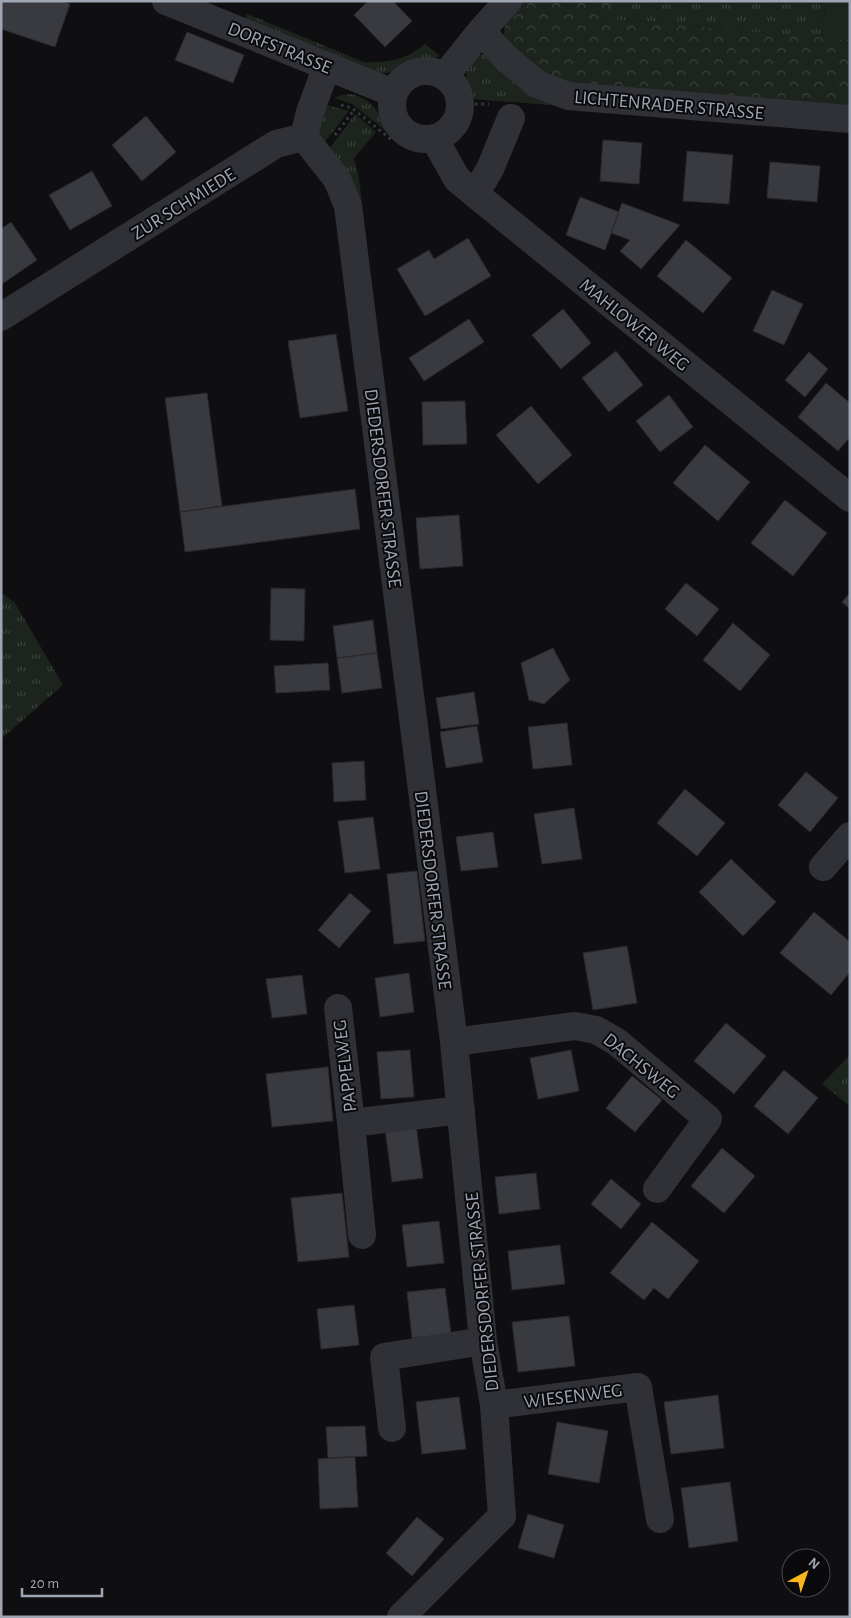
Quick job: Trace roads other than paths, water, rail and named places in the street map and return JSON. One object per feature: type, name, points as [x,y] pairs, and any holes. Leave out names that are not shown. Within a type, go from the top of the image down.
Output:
[{"type":"street","name":"DORFSTRASSE","points":[[166,1],[394,93]]},
{"type":"street","points":[[445,76],[508,1]]},
{"type":"street","name":"LICHTENRADER STRASSE","points":[[481,31],[506,58],[537,84],[568,96],[850,119]]},
{"type":"street","points":[[304,137],[310,112],[327,66]]},
{"type":"street","points":[[428,70],[445,76],[458,92],[460,111],[457,120],[444,134],[434,138],[414,137],[404,132],[392,114],[391,104],[397,85],[411,74],[428,70]]},
{"type":"street","points":[[475,194],[490,169],[511,118]]},
{"type":"street","name":"ZUR SCHMIEDE","points":[[1,317],[276,144],[304,137]]},
{"type":"street","name":"DIEDERSDORFER STRASSE","points":[[304,137],[337,179],[348,206],[462,1110],[483,1340],[494,1406],[502,1516],[401,1617]]},
{"type":"street","name":"MAHLOWER WEG","points":[[434,138],[457,179],[850,498]]},
{"type":"street","points":[[823,868],[850,836]]},
{"type":"street","name":"PAPPELWEG","points":[[338,1008],[362,1235]]},
{"type":"street","name":"DACHSWEG","points":[[454,1042],[575,1026],[596,1030],[616,1042],[708,1119],[658,1189]]},
{"type":"street","name":"PAPPELWEG","points":[[351,1123],[462,1110]]},
{"type":"street","points":[[392,1428],[384,1357],[483,1340]]},
{"type":"street","name":"WIESENWEG","points":[[494,1406],[638,1387],[660,1519]]}]
